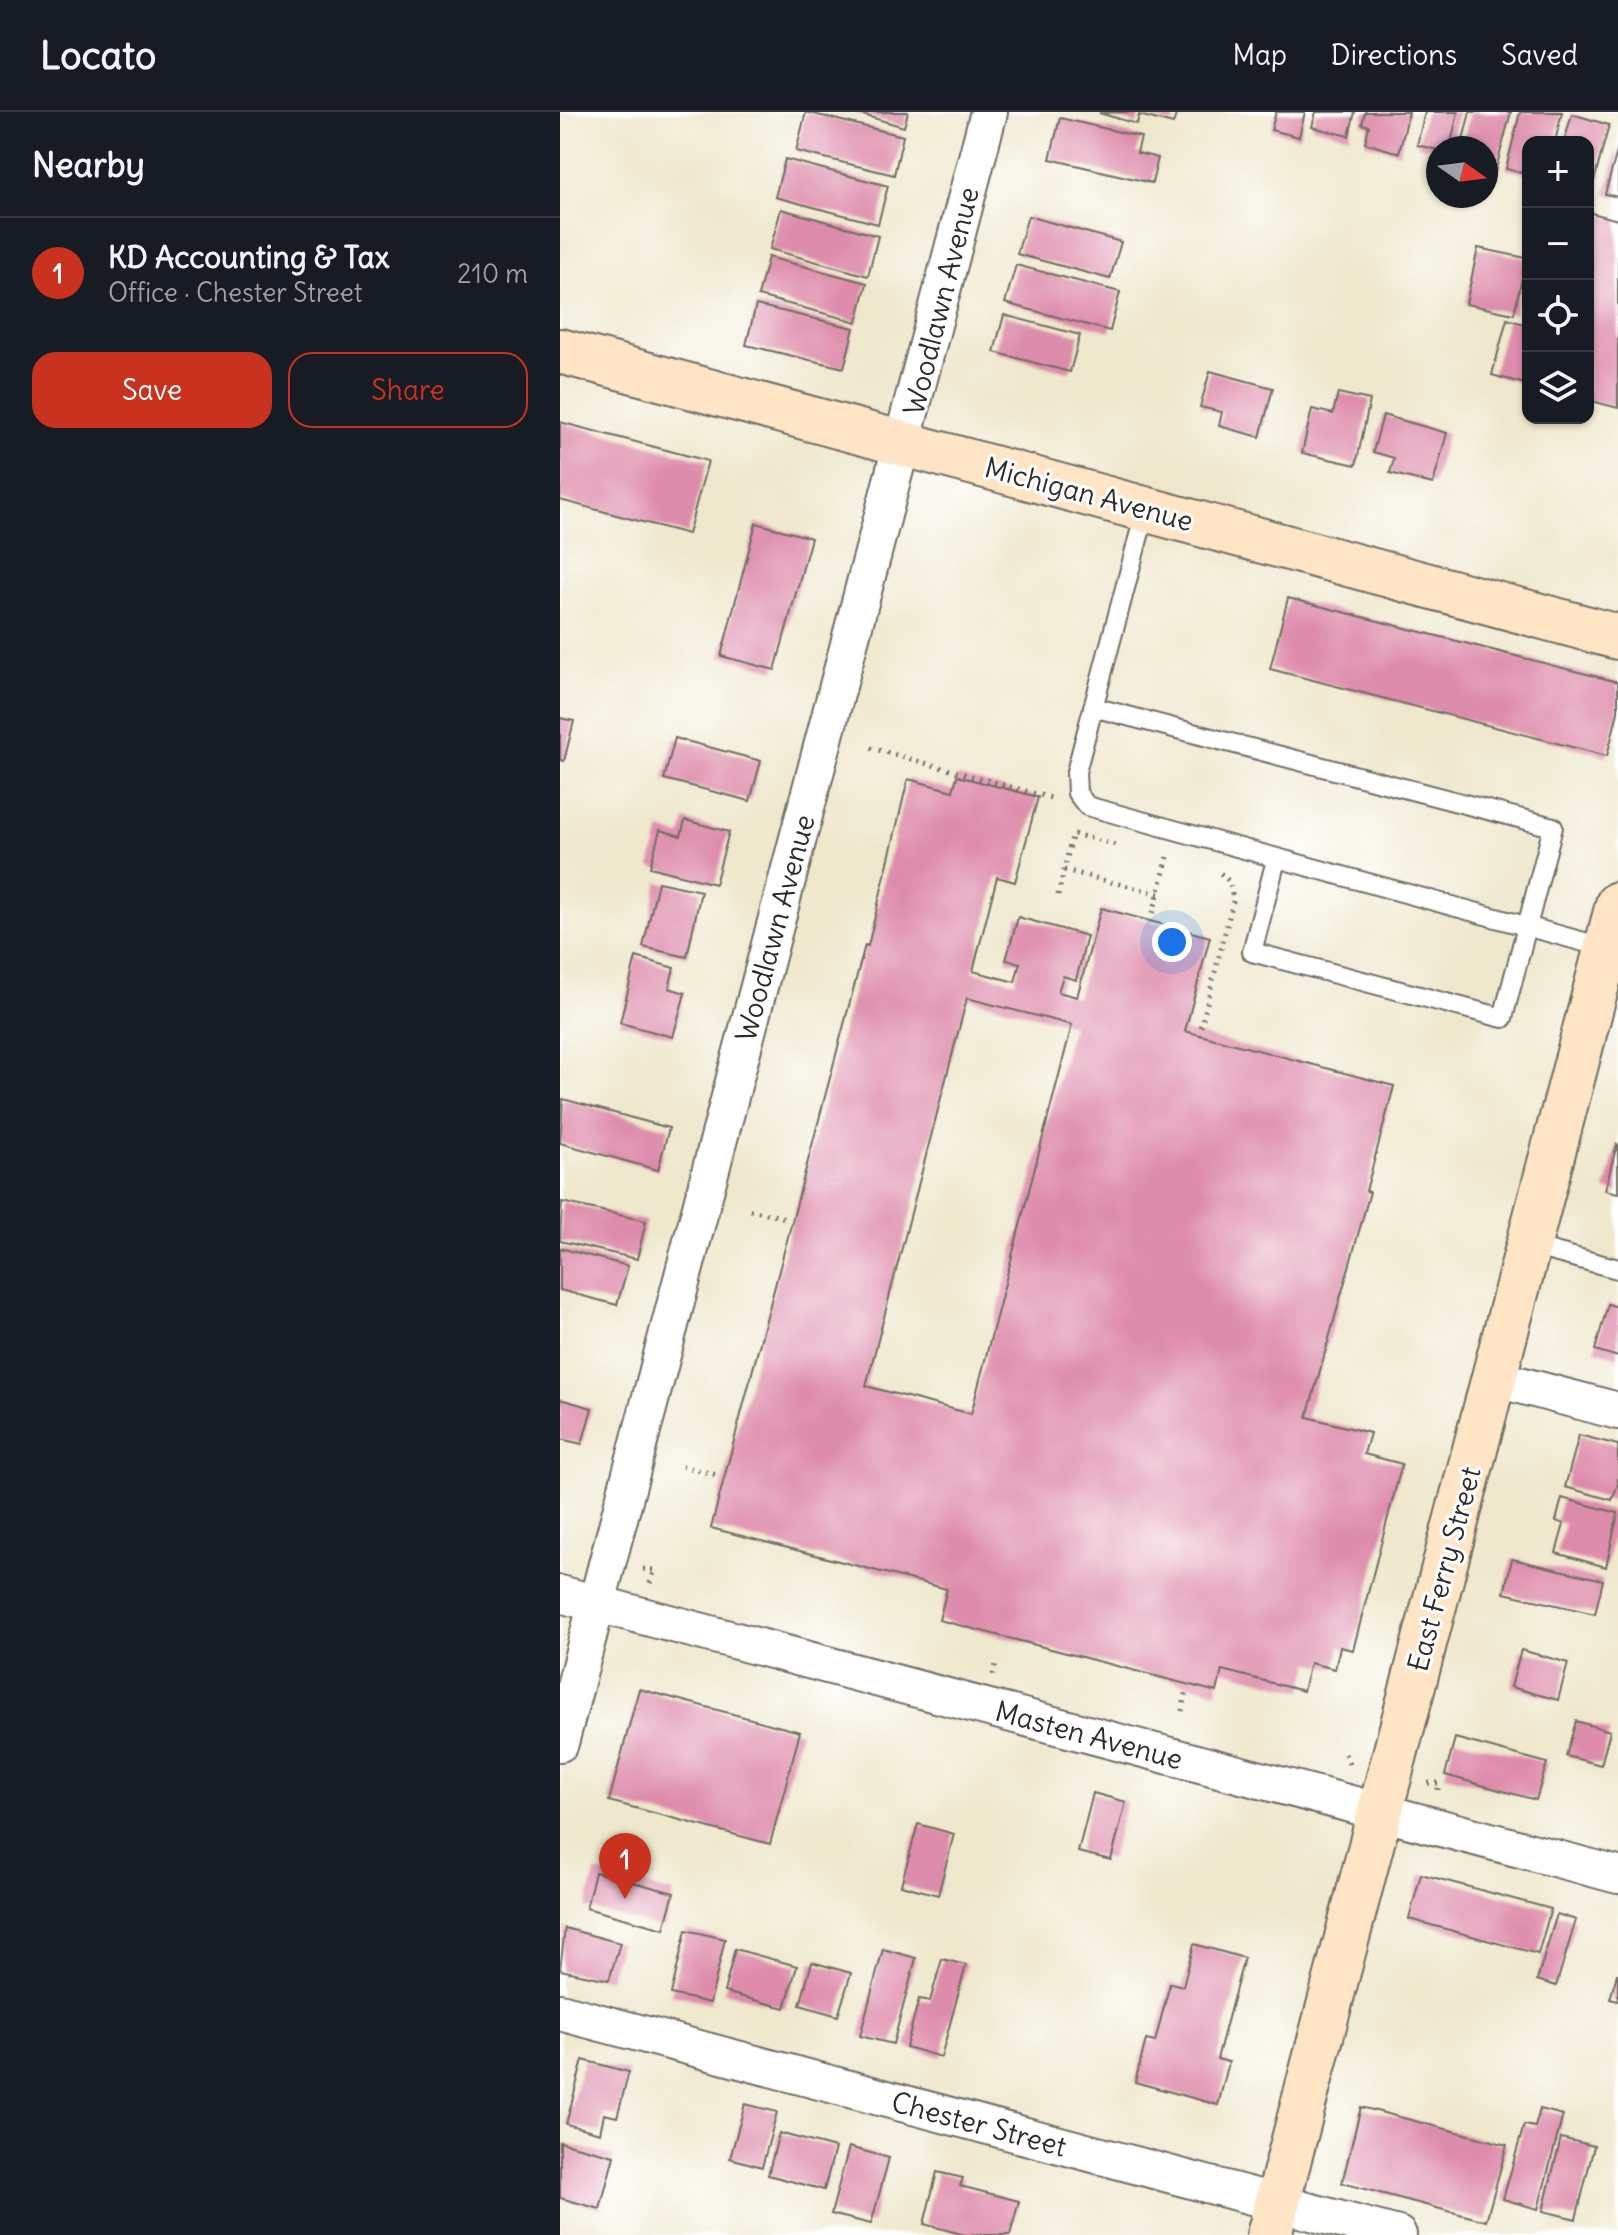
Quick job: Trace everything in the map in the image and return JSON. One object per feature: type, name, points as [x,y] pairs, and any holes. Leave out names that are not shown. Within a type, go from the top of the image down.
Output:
[{"type":"street","name":"Woodlawn Avenue","points":[[560,1743],[989,112]]},
{"type":"street","name":"Michigan Avenue","points":[[560,351],[1618,637]]},
{"type":"street","name":"East Ferry Street","points":[[1273,2219],[1618,904]]},
{"type":"street","points":[[1493,1378],[1618,1411]]},
{"type":"street","name":"Masten Avenue","points":[[560,1594],[1618,1875]]},
{"type":"street","name":"Chester Street","points":[[560,2012],[1273,2219],[1398,2235]]},
{"type":"lane","points":[[1146,509],[1076,772],[1077,793],[1087,806],[1606,948]]},
{"type":"lane","points":[[1093,707],[1553,827],[1503,1018],[1252,952],[1276,860]]},
{"type":"lane","points":[[1528,1245],[1618,1269]]},
{"type":"path","points":[[871,748],[1050,796],[1054,805]]},
{"type":"path","points":[[1067,825],[1074,834],[1128,848]]},
{"type":"path","points":[[1058,895],[1074,834]]},
{"type":"path","points":[[1155,854],[1184,861]]},
{"type":"path","points":[[1153,913],[1168,857]]},
{"type":"path","points":[[1201,1027],[1233,901],[1230,882],[1215,869]]},
{"type":"path","points":[[1064,870],[1159,894]]},
{"type":"path","points":[[750,1210],[786,1218]]},
{"type":"path","points":[[682,1466],[717,1475]]},
{"type":"path","points":[[1182,1711],[1187,1690]]},
{"type":"path","points":[[1345,1754],[1352,1770]]},
{"type":"building","points":[[806,112],[903,136],[894,175],[796,151]]},
{"type":"building","points":[[853,112],[908,112],[904,127]]},
{"type":"building","points":[[1177,112],[1173,124],[1139,115],[1137,124],[1099,113]]},
{"type":"building","points":[[1276,112],[1305,112],[1299,137],[1271,130]]},
{"type":"building","points":[[1316,112],[1355,112],[1349,136],[1312,127]]},
{"type":"building","points":[[1365,112],[1409,112],[1399,153],[1365,143],[1369,126],[1362,124]]},
{"type":"building","points":[[1425,112],[1458,112],[1453,136],[1426,136],[1426,147],[1417,145]]},
{"type":"building","points":[[1470,112],[1511,112],[1498,161],[1498,136],[1464,136]]},
{"type":"building","points":[[1520,112],[1562,112],[1556,136],[1522,136],[1522,173],[1506,169]]},
{"type":"building","points":[[1572,114],[1609,125],[1594,181],[1594,136],[1566,136]]},
{"type":"building","points":[[1060,118],[1141,137],[1137,153],[1158,158],[1152,183],[1050,159]]},
{"type":"building","points":[[1618,148],[1618,197],[1605,194]]},
{"type":"building","points":[[785,159],[888,186],[878,224],[775,197]]},
{"type":"building","points":[[781,209],[878,236],[868,276],[770,249]]},
{"type":"building","points":[[1594,214],[1618,220],[1618,408],[1594,402]]},
{"type":"building","points":[[1028,216],[1121,242],[1110,279],[1017,254]]},
{"type":"building","points":[[1478,248],[1522,257],[1522,277],[1514,314],[1466,304]]},
{"type":"building","points":[[768,257],[867,283],[857,322],[758,296]]},
{"type":"building","points":[[1016,265],[1120,292],[1110,331],[1005,303]]},
{"type":"building","points":[[756,305],[854,328],[844,368],[746,345]]},
{"type":"building","points":[[1004,315],[1080,335],[1070,372],[994,352]]},
{"type":"building","points":[[1507,319],[1522,323],[1522,383],[1492,375]]},
{"type":"building","points":[[1210,371],[1273,388],[1260,437],[1219,426],[1222,412],[1200,407]]},
{"type":"building","points":[[1338,393],[1370,400],[1356,465],[1302,453],[1312,409],[1333,414]]},
{"type":"building","points":[[1383,415],[1447,433],[1433,484],[1390,473],[1394,458],[1373,452]]},
{"type":"building","points":[[560,422],[708,461],[688,534],[560,500]]},
{"type":"building","points":[[756,523],[811,538],[775,670],[721,656]]},
{"type":"building","points":[[1288,598],[1618,682],[1618,712],[1607,756],[1270,669]]},
{"type":"building","points":[[560,718],[574,721],[564,761],[560,760]]},
{"type":"building","points":[[675,738],[761,761],[750,801],[664,779]]},
{"type":"building","points":[[957,776],[1038,797],[1015,882],[997,877],[973,971],[1015,982],[1020,963],[1006,960],[1018,917],[1087,936],[1076,980],[1063,976],[1058,992],[1077,997],[1101,908],[1210,937],[1185,1031],[1394,1086],[1366,1191],[1370,1192],[1307,1417],[1370,1433],[1364,1454],[1402,1464],[1353,1650],[1340,1647],[1335,1669],[1310,1663],[1303,1691],[1222,1670],[1217,1692],[939,1620],[947,1589],[711,1528],[865,945],[868,946],[908,779],[953,791]],"holes":[[[967,998],[1072,1025],[971,1414],[866,1386]]]},
{"type":"building","points":[[685,820],[729,832],[715,884],[650,867],[660,830],[681,836]]},
{"type":"building","points":[[658,882],[701,891],[687,957],[643,947]]},
{"type":"building","points":[[636,957],[674,968],[669,988],[685,993],[673,1037],[620,1023]]},
{"type":"building","points":[[563,1099],[669,1128],[658,1170],[560,1143]]},
{"type":"building","points":[[1618,1145],[1618,1193],[1605,1190]]},
{"type":"building","points":[[562,1202],[646,1221],[637,1259],[560,1241]]},
{"type":"building","points":[[560,1248],[628,1266],[617,1305],[560,1290]]},
{"type":"building","points":[[1608,1304],[1618,1307],[1618,1357],[1595,1350]]},
{"type":"building","points":[[560,1399],[592,1408],[582,1444],[560,1439]]},
{"type":"building","points":[[1579,1435],[1618,1445],[1618,1484],[1612,1500],[1565,1487]]},
{"type":"building","points":[[1562,1498],[1618,1513],[1606,1567],[1556,1553],[1564,1524],[1556,1521]]},
{"type":"building","points":[[1512,1559],[1603,1580],[1595,1614],[1504,1593]]},
{"type":"building","points":[[1521,1650],[1568,1663],[1558,1700],[1511,1687]]},
{"type":"building","points":[[639,1689],[800,1732],[770,1844],[609,1801]]},
{"type":"building","points":[[1576,1721],[1610,1731],[1601,1765],[1566,1756]]},
{"type":"building","points":[[1455,1738],[1547,1763],[1536,1800],[1445,1775]]},
{"type":"building","points":[[1093,1793],[1126,1802],[1111,1860],[1078,1852]]},
{"type":"building","points":[[918,1824],[954,1834],[938,1895],[901,1885]]},
{"type":"building","points":[[595,1872],[674,1893],[664,1929],[586,1908]]},
{"type":"building","points":[[1421,1874],[1551,1909],[1538,1954],[1409,1919]]},
{"type":"building","points":[[1557,1914],[1576,1920],[1556,1986],[1537,1980]]},
{"type":"building","points":[[565,1928],[620,1943],[609,1980],[560,1970]]},
{"type":"building","points":[[686,1930],[725,1939],[710,2003],[671,1994]]},
{"type":"building","points":[[1194,1944],[1244,1958],[1217,2059],[1229,2062],[1218,2105],[1135,2082],[1146,2040],[1155,2042],[1170,1983],[1183,1986]]},
{"type":"building","points":[[735,1949],[797,1966],[785,2008],[724,1992]]},
{"type":"building","points":[[883,1949],[916,1958],[893,2044],[860,2036]]},
{"type":"building","points":[[942,1959],[966,1965],[941,2057],[906,2047],[919,1999],[930,2001]]},
{"type":"building","points":[[812,1962],[851,1973],[838,2016],[800,2005]]},
{"type":"building","points":[[1618,1974],[1618,2001],[1610,1999]]},
{"type":"building","points":[[583,2060],[629,2072],[617,2117],[604,2114],[600,2133],[566,2124]]},
{"type":"building","points":[[745,2104],[777,2112],[762,2167],[730,2158]]},
{"type":"building","points":[[1361,2107],[1507,2145],[1486,2221],[1342,2183]]},
{"type":"building","points":[[1540,2109],[1563,2115],[1538,2209],[1503,2199],[1524,2125],[1535,2127]]},
{"type":"building","points":[[779,2133],[835,2148],[824,2190],[768,2175]]},
{"type":"building","points":[[1561,2138],[1594,2146],[1576,2219],[1543,2211]]},
{"type":"building","points":[[560,2142],[614,2156],[600,2209],[560,2198]]},
{"type":"building","points":[[849,2147],[889,2158],[871,2224],[831,2214]]},
{"type":"building","points":[[937,2172],[963,2178],[960,2186],[1019,2201],[1010,2235],[965,2235],[924,2224]]},
{"type":"place","name":"KD Accounting & Tax","points":[[625,1899]]}]
